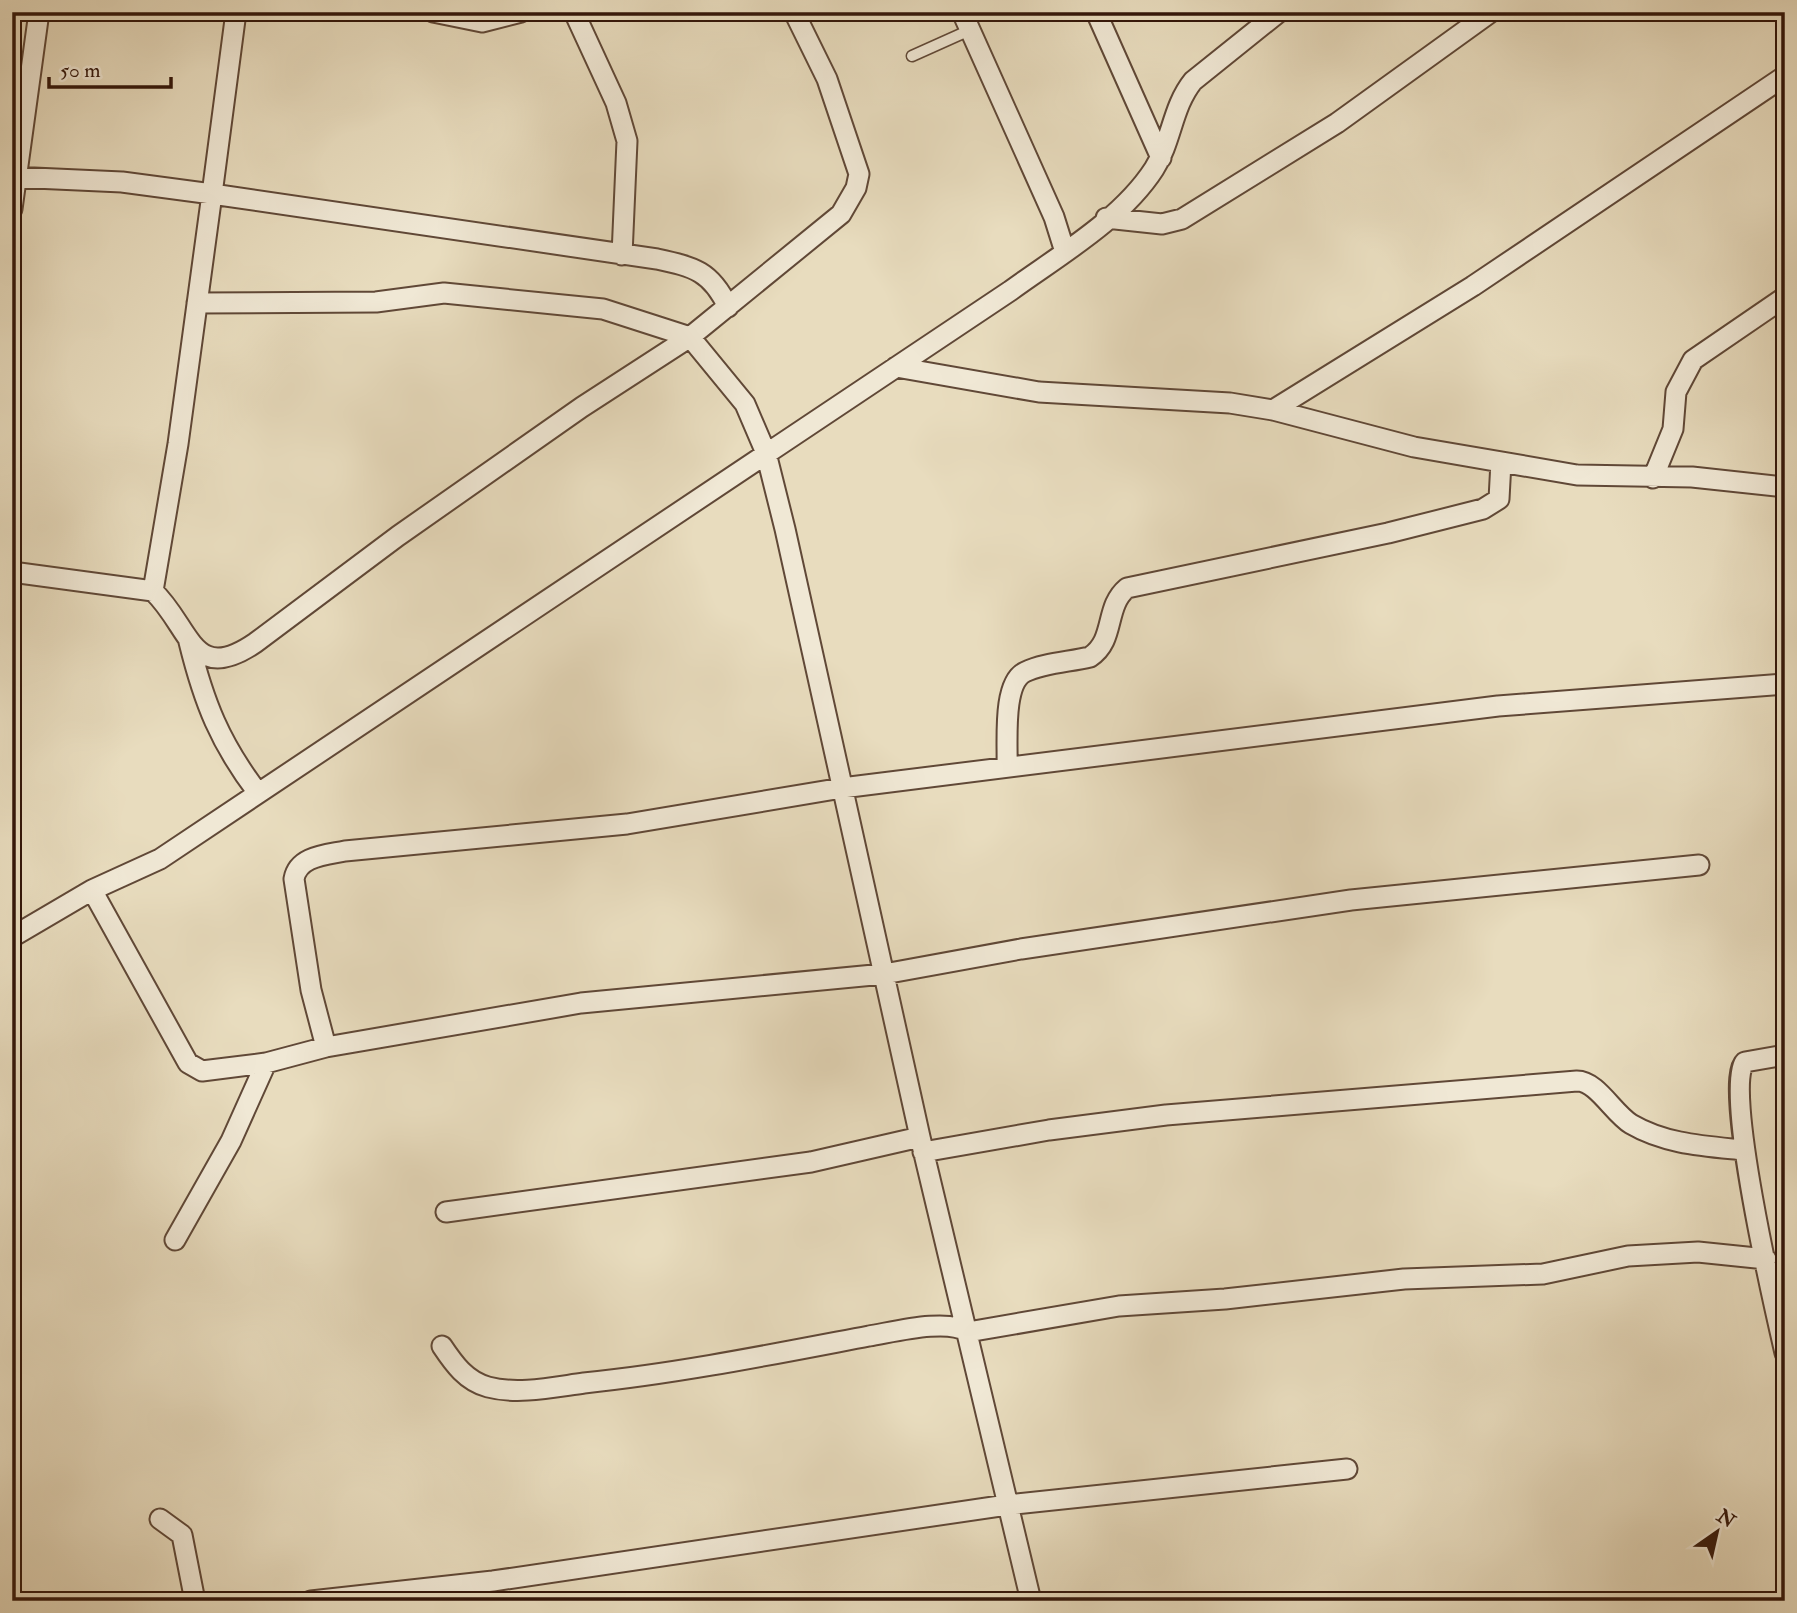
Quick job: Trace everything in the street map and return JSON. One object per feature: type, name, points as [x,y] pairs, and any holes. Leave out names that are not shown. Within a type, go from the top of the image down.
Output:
[{"type":"street","points":[[12,209],[39,12]]},
{"type":"street","points":[[153,591],[197,303],[236,12]]},
{"type":"street","points":[[433,12],[482,22],[521,12]]},
{"type":"street","points":[[574,12],[616,103],[627,141],[622,254]]},
{"type":"street","points":[[189,642],[207,656],[218,660],[232,657],[255,643],[398,536],[582,407],[690,337],[841,214],[856,188],[859,174],[848,134],[827,79],[794,12]]},
{"type":"street","points":[[1096,12],[1161,158]]},
{"type":"street","points":[[12,937],[92,890],[160,859],[1065,252],[1137,191],[1161,158],[1178,106],[1193,81],[1279,12]]},
{"type":"street","points":[[1106,218],[1162,224],[1182,219],[1337,123],[1491,12]]},
{"type":"street","points":[[966,21],[1054,217],[1065,252]]},
{"type":"street","points":[[1273,410],[1473,286],[1785,76]]},
{"type":"street","points":[[16,177],[122,182],[657,259],[700,271],[718,287],[728,307]]},
{"type":"street","points":[[197,303],[376,302],[444,293],[603,309],[690,337],[745,404],[765,453],[922,1144],[1031,1601]]},
{"type":"street","points":[[1653,478],[1673,429],[1676,392],[1693,360],[1785,297]]},
{"type":"street","points":[[896,367],[1039,392],[1194,399],[1273,410],[1414,447],[1577,475],[1692,477],[1785,487]]},
{"type":"street","points":[[1007,766],[1010,690],[1017,677],[1026,671],[1090,657],[1099,651],[1109,631],[1113,604],[1127,588],[1388,533],[1483,509],[1499,499],[1501,462]]},
{"type":"street","points":[[12,572],[153,591],[169,606],[189,642],[201,689],[214,724],[231,757],[258,793]]},
{"type":"street","points":[[201,689],[205,678],[218,660]]},
{"type":"street","points":[[326,1047],[311,990],[294,879],[303,863],[345,851],[627,824],[842,788],[1498,706],[1785,684]]},
{"type":"street","points":[[92,890],[188,1063],[202,1071],[266,1063],[326,1047],[581,1003],[884,974],[1021,949],[1351,901],[1699,865]]},
{"type":"street","points":[[1785,1055],[1752,1059],[1741,1066],[1738,1080],[1743,1150],[1785,1353]]},
{"type":"street","points":[[175,1240],[231,1141],[266,1063]]},
{"type":"street","points":[[446,1212],[922,1144],[1166,1115],[1577,1081],[1591,1083],[1625,1120],[1644,1132],[1674,1142],[1743,1150]]},
{"type":"street","points":[[442,1346],[456,1368],[473,1381],[489,1388],[532,1389],[662,1375],[890,1332],[954,1326],[968,1332],[1119,1306],[1404,1279],[1543,1274],[1636,1255],[1698,1252],[1766,1259]]},
{"type":"street","points":[[311,1601],[493,1581],[1007,1505],[1347,1469]]},
{"type":"street","points":[[160,1518],[182,1535],[195,1601]]},
{"type":"lane","points":[[912,56],[966,21]]}]
